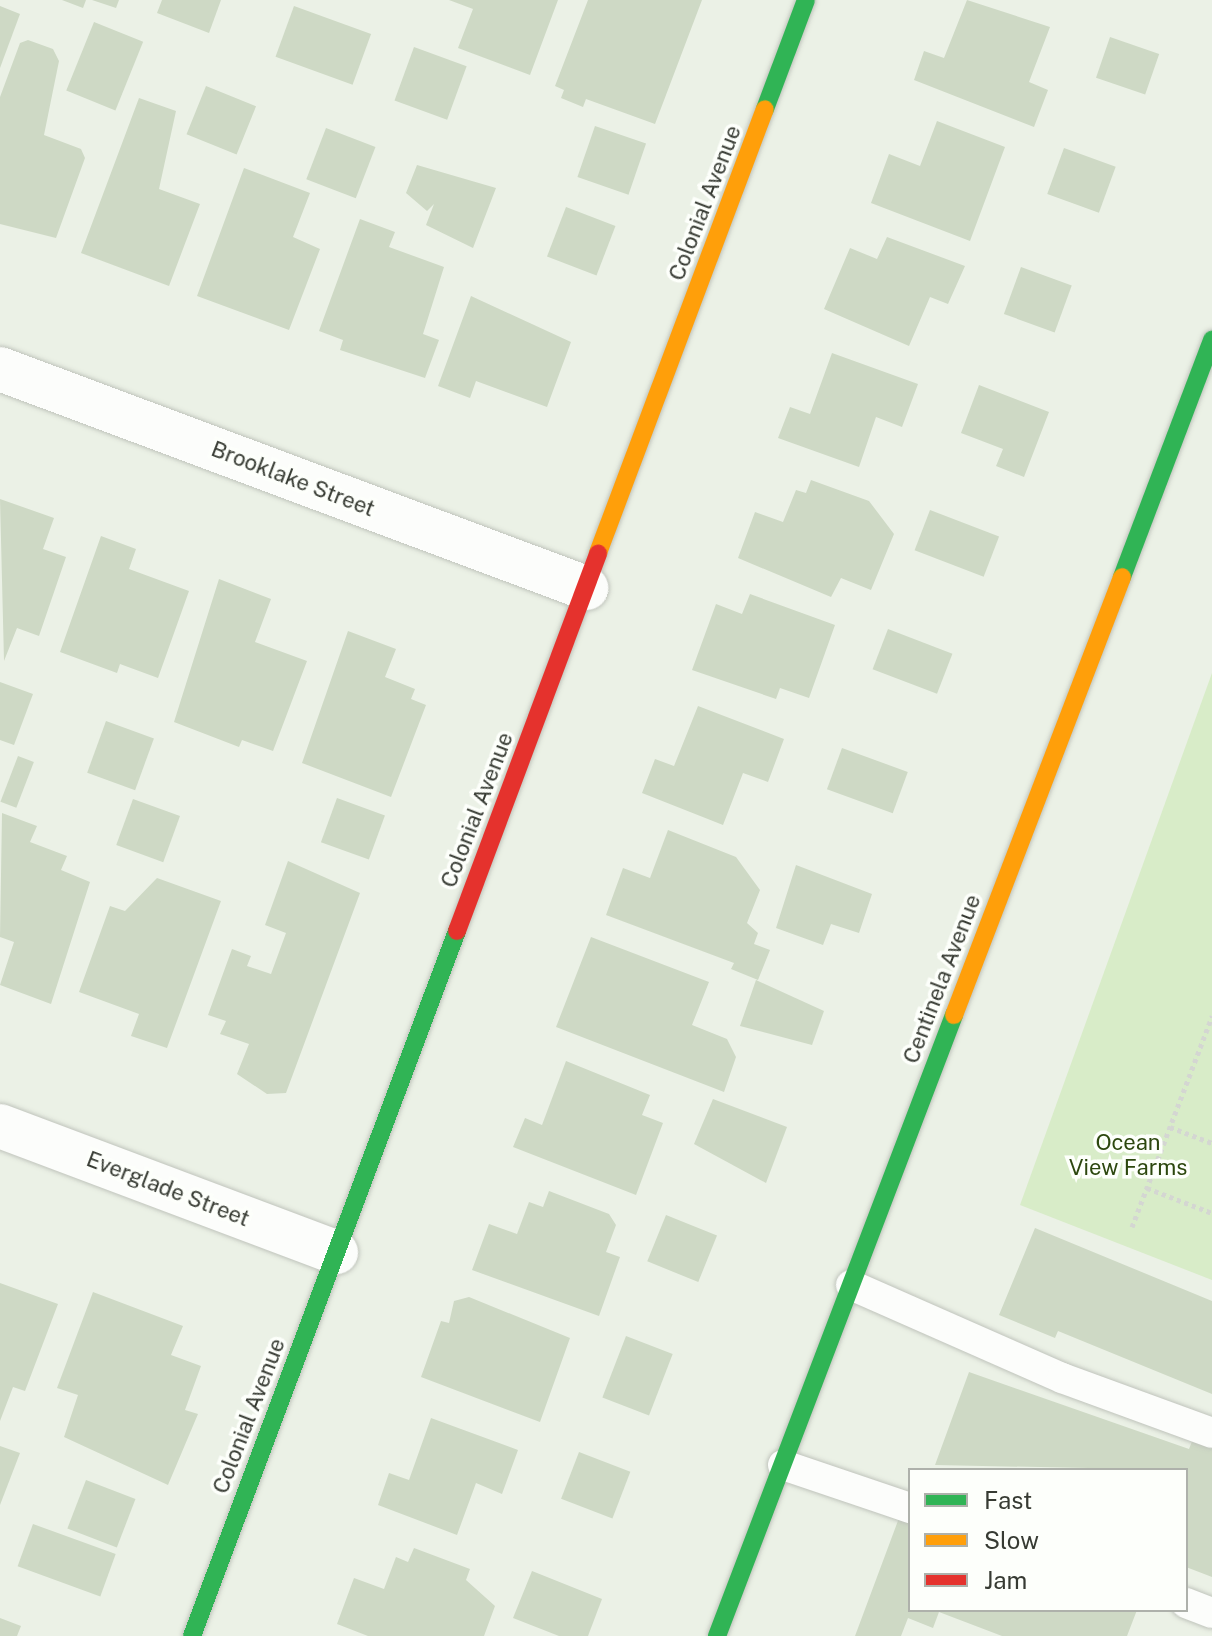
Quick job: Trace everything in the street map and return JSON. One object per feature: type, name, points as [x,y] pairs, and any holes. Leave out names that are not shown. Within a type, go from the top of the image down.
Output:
[{"type":"street","name":"Colonial Avenue","points":[[192,1636],[806,0]]},
{"type":"street","name":"Centinela Avenue","points":[[717,1636],[1212,340]]},
{"type":"street","name":"Brooklake Street","points":[[0,369],[586,588]]},
{"type":"street","name":"Everglade Street","points":[[0,1126],[336,1252]]},
{"type":"lane","points":[[851,1285],[1062,1378],[1212,1433]]},
{"type":"lane","points":[[783,1465],[908,1507]]},
{"type":"lane","points":[[1188,1604],[1212,1613]]},
{"type":"path","points":[[1132,1227],[1212,1016]]},
{"type":"path","points":[[1170,1127],[1212,1143]]},
{"type":"path","points":[[1147,1188],[1212,1213]]},
{"type":"green space","name":"Ocean View Farms","points":[[1212,673],[1212,1280],[1020,1205]]},
{"type":"building","points":[[62,0],[86,0],[83,8]]},
{"type":"building","points":[[92,0],[119,0],[116,8]]},
{"type":"building","points":[[162,0],[221,0],[209,33],[157,13]]},
{"type":"building","points":[[449,0],[558,0],[530,75],[458,48],[473,9]]},
{"type":"building","points":[[588,0],[702,0],[655,124],[586,99],[583,107],[561,98],[564,90],[555,86]]},
{"type":"building","points":[[967,0],[1050,27],[1029,82],[1048,90],[1034,127],[914,80],[924,51],[944,58]]},
{"type":"building","points":[[0,6],[20,14],[0,68]]},
{"type":"building","points":[[294,6],[371,34],[353,85],[276,57]]},
{"type":"building","points":[[94,22],[143,42],[115,110],[66,91]]},
{"type":"building","points":[[1110,37],[1159,54],[1145,95],[1096,78]]},
{"type":"building","points":[[28,40],[53,49],[59,61],[44,135],[81,149],[85,158],[56,238],[0,224],[0,97],[20,43]]},
{"type":"building","points":[[414,47],[467,66],[447,120],[395,101]]},
{"type":"building","points":[[206,86],[256,106],[237,154],[187,134]]},
{"type":"building","points":[[139,98],[176,111],[159,189],[200,204],[169,286],[81,253]]},
{"type":"building","points":[[937,121],[1005,147],[970,241],[871,203],[889,154],[920,166]]},
{"type":"building","points":[[595,126],[646,144],[628,195],[577,177]]},
{"type":"building","points":[[326,128],[375,147],[356,198],[306,179]]},
{"type":"building","points":[[1064,148],[1116,167],[1099,213],[1047,194]]},
{"type":"building","points":[[417,165],[496,188],[473,248],[426,225],[434,204],[427,211],[406,193]]},
{"type":"building","points":[[244,168],[310,193],[293,237],[320,249],[289,330],[197,296]]},
{"type":"building","points":[[566,207],[615,226],[596,275],[547,256]]},
{"type":"building","points":[[360,219],[395,232],[389,247],[444,267],[423,334],[439,340],[425,378],[340,350],[343,340],[319,331]]},
{"type":"building","points":[[887,237],[965,266],[948,304],[930,297],[909,346],[824,309],[850,248],[877,259]]},
{"type":"building","points":[[1021,267],[1072,285],[1055,332],[1004,314]]},
{"type":"building","points":[[471,296],[571,342],[547,407],[476,381],[470,398],[438,386]]},
{"type":"building","points":[[832,353],[918,384],[902,427],[876,417],[859,467],[778,438],[790,407],[810,414]]},
{"type":"building","points":[[979,385],[1049,412],[1024,477],[996,466],[1003,449],[961,433]]},
{"type":"building","points":[[811,480],[869,501],[894,534],[871,590],[841,578],[831,597],[738,558],[755,512],[783,522],[796,490],[806,493]]},
{"type":"building","points":[[0,499],[54,518],[43,549],[66,557],[39,636],[17,628],[4,661]]},
{"type":"building","points":[[930,510],[999,537],[984,577],[915,550]]},
{"type":"building","points":[[101,536],[136,549],[129,569],[189,591],[158,678],[120,664],[117,673],[60,652]]},
{"type":"building","points":[[219,579],[271,599],[255,642],[307,661],[273,751],[242,740],[239,747],[174,722]]},
{"type":"building","points":[[750,594],[835,625],[809,698],[780,688],[776,699],[692,670],[716,604],[742,614]]},
{"type":"building","points":[[888,629],[952,654],[937,694],[873,669]]},
{"type":"building","points":[[348,631],[396,649],[385,677],[415,689],[411,699],[426,705],[391,797],[302,763]]},
{"type":"building","points":[[0,682],[33,694],[14,745],[0,740]]},
{"type":"building","points":[[698,706],[784,739],[768,782],[743,773],[723,825],[642,793],[655,759],[674,766]]},
{"type":"building","points":[[106,721],[154,738],[135,790],[87,773]]},
{"type":"building","points":[[842,748],[908,772],[893,813],[827,789]]},
{"type":"building","points":[[18,756],[34,762],[16,808],[0,802]]},
{"type":"building","points":[[337,798],[385,815],[369,860],[321,842]]},
{"type":"building","points":[[133,799],[180,816],[163,862],[116,845]]},
{"type":"building","points":[[2,813],[37,826],[30,842],[67,856],[61,870],[90,882],[51,1004],[0,985],[14,942],[0,937]]},
{"type":"building","points":[[668,830],[736,857],[760,890],[747,923],[758,933],[754,944],[770,950],[758,980],[731,969],[734,963],[606,915],[623,868],[650,878]]},
{"type":"building","points":[[288,861],[360,893],[286,1093],[267,1094],[237,1074],[249,1044],[220,1034],[226,1021],[208,1015],[232,949],[251,956],[247,966],[271,974],[286,933],[265,925]]},
{"type":"building","points":[[796,865],[872,894],[859,933],[831,924],[823,945],[776,928]]},
{"type":"building","points":[[157,878],[221,901],[167,1048],[131,1036],[139,1014],[79,992],[110,906],[125,911]]},
{"type":"building","points":[[591,937],[709,982],[692,1025],[727,1039],[736,1057],[724,1092],[556,1027]]},
{"type":"building","points":[[756,980],[824,1011],[812,1045],[740,1026]]},
{"type":"building","points":[[566,1061],[650,1095],[642,1115],[663,1123],[636,1195],[513,1147],[525,1118],[542,1125]]},
{"type":"building","points":[[713,1099],[787,1127],[766,1183],[694,1144]]},
{"type":"building","points":[[549,1191],[609,1214],[616,1225],[606,1252],[620,1257],[599,1316],[472,1270],[489,1224],[517,1234],[529,1202],[543,1207]]},
{"type":"building","points":[[666,1215],[717,1236],[698,1282],[647,1261]]},
{"type":"building","points":[[1035,1228],[1212,1301],[1212,1394],[1058,1331],[1055,1338],[999,1315]]},
{"type":"building","points":[[0,1283],[58,1304],[25,1391],[13,1387],[0,1421]]},
{"type":"building","points":[[93,1292],[183,1326],[171,1355],[201,1366],[185,1410],[198,1414],[168,1485],[64,1437],[78,1395],[57,1388]]},
{"type":"building","points":[[469,1297],[570,1338],[540,1422],[421,1377],[441,1321],[449,1323],[454,1301]]},
{"type":"building","points":[[626,1336],[673,1354],[649,1416],[602,1398]]},
{"type":"building","points":[[969,1372],[1189,1449],[1193,1439],[1212,1446],[1212,1577],[1188,1568],[1188,1468],[935,1465]]},
{"type":"building","points":[[431,1418],[518,1450],[502,1494],[476,1483],[457,1535],[378,1505],[389,1473],[409,1480]]},
{"type":"building","points":[[0,1446],[20,1453],[0,1505]]},
{"type":"building","points":[[579,1452],[630,1472],[612,1518],[561,1499]]},
{"type":"building","points":[[86,1480],[135,1499],[117,1548],[67,1529]]},
{"type":"building","points":[[899,1518],[908,1521],[908,1612],[939,1612],[933,1628],[908,1618],[901,1636],[855,1636]]},
{"type":"building","points":[[33,1524],[116,1554],[100,1596],[18,1566]]},
{"type":"building","points":[[414,1548],[470,1569],[466,1580],[495,1606],[484,1636],[368,1636],[337,1624],[354,1578],[384,1589],[396,1557],[408,1562]]},
{"type":"building","points":[[532,1571],[602,1599],[588,1636],[559,1636],[513,1618]]},
{"type":"building","points":[[939,1612],[1136,1612],[1127,1636],[1002,1636]]},
{"type":"building","points":[[0,1618],[21,1626],[17,1636],[0,1636]]},
{"type":"traffic: fast","points":[[765,109],[806,0]]},
{"type":"traffic: fast","points":[[1122,577],[1212,340]]},
{"type":"traffic: fast","points":[[192,1636],[457,931]]},
{"type":"traffic: fast","points":[[717,1636],[954,1015]]},
{"type":"traffic: slow","points":[[598,553],[765,109]]},
{"type":"traffic: slow","points":[[954,1015],[1122,577]]},
{"type":"traffic: jam","points":[[457,931],[598,553]]}]
